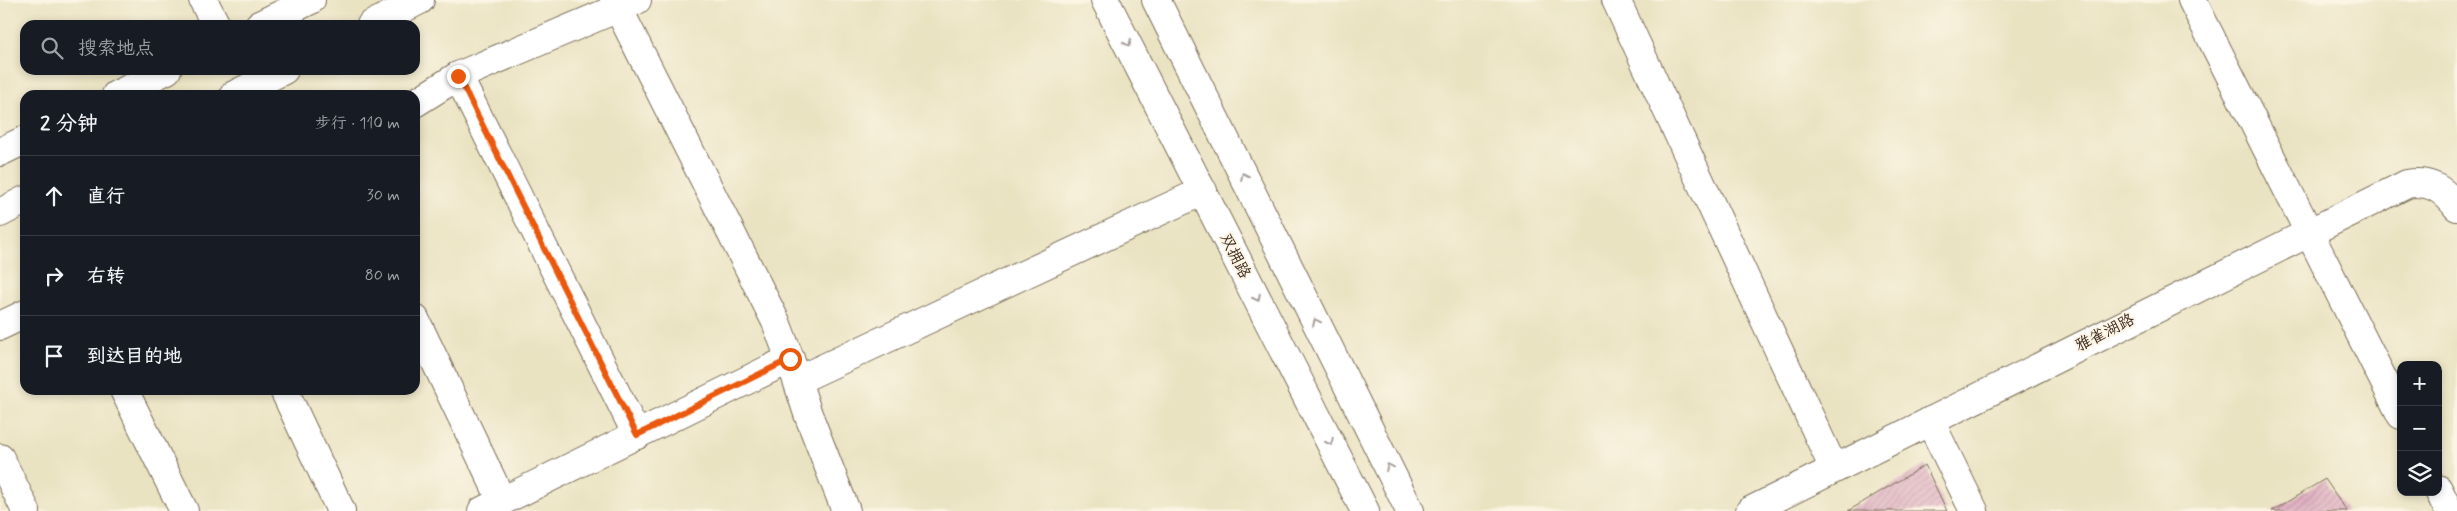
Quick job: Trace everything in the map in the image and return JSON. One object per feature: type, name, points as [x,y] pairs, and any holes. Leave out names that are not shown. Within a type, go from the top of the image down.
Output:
[{"type":"street","points":[[203,0],[213,20]]},
{"type":"street","points":[[269,20],[311,0]]},
{"type":"street","points":[[381,20],[420,0]]},
{"type":"street","name":"双拥路","points":[[1106,0],[1365,511]]},
{"type":"street","points":[[1156,0],[1410,511]]},
{"type":"street","points":[[1616,0],[1834,469]]},
{"type":"street","points":[[2192,0],[2397,407]]},
{"type":"street","points":[[420,99],[458,76],[623,3],[776,322],[808,414],[846,511]]},
{"type":"street","points":[[126,90],[157,75]]},
{"type":"street","points":[[244,90],[274,75]]},
{"type":"street","points":[[458,76],[637,435]]},
{"type":"street","points":[[0,152],[20,142]]},
{"type":"street","name":"雅雀湖路","points":[[1750,511],[2407,184],[2420,182],[2434,185],[2446,193],[2457,206]]},
{"type":"street","points":[[420,331],[492,506],[637,435],[794,370],[1203,192]]},
{"type":"street","points":[[0,212],[20,202]]},
{"type":"street","points":[[0,326],[20,316]]},
{"type":"street","points":[[126,395],[184,511]]},
{"type":"street","points":[[286,395],[341,511]]},
{"type":"street","points":[[1930,421],[1974,511]]},
{"type":"street","points":[[0,458],[26,511]]},
{"type":"street","points":[[2442,496],[2449,511]]},
{"type":"building","points":[[1925,465],[1947,511],[1848,511]]},
{"type":"building","points":[[2325,479],[2347,511],[2272,511]]},
{"type":"route","points":[[458,76],[637,435],[790,359]]}]
